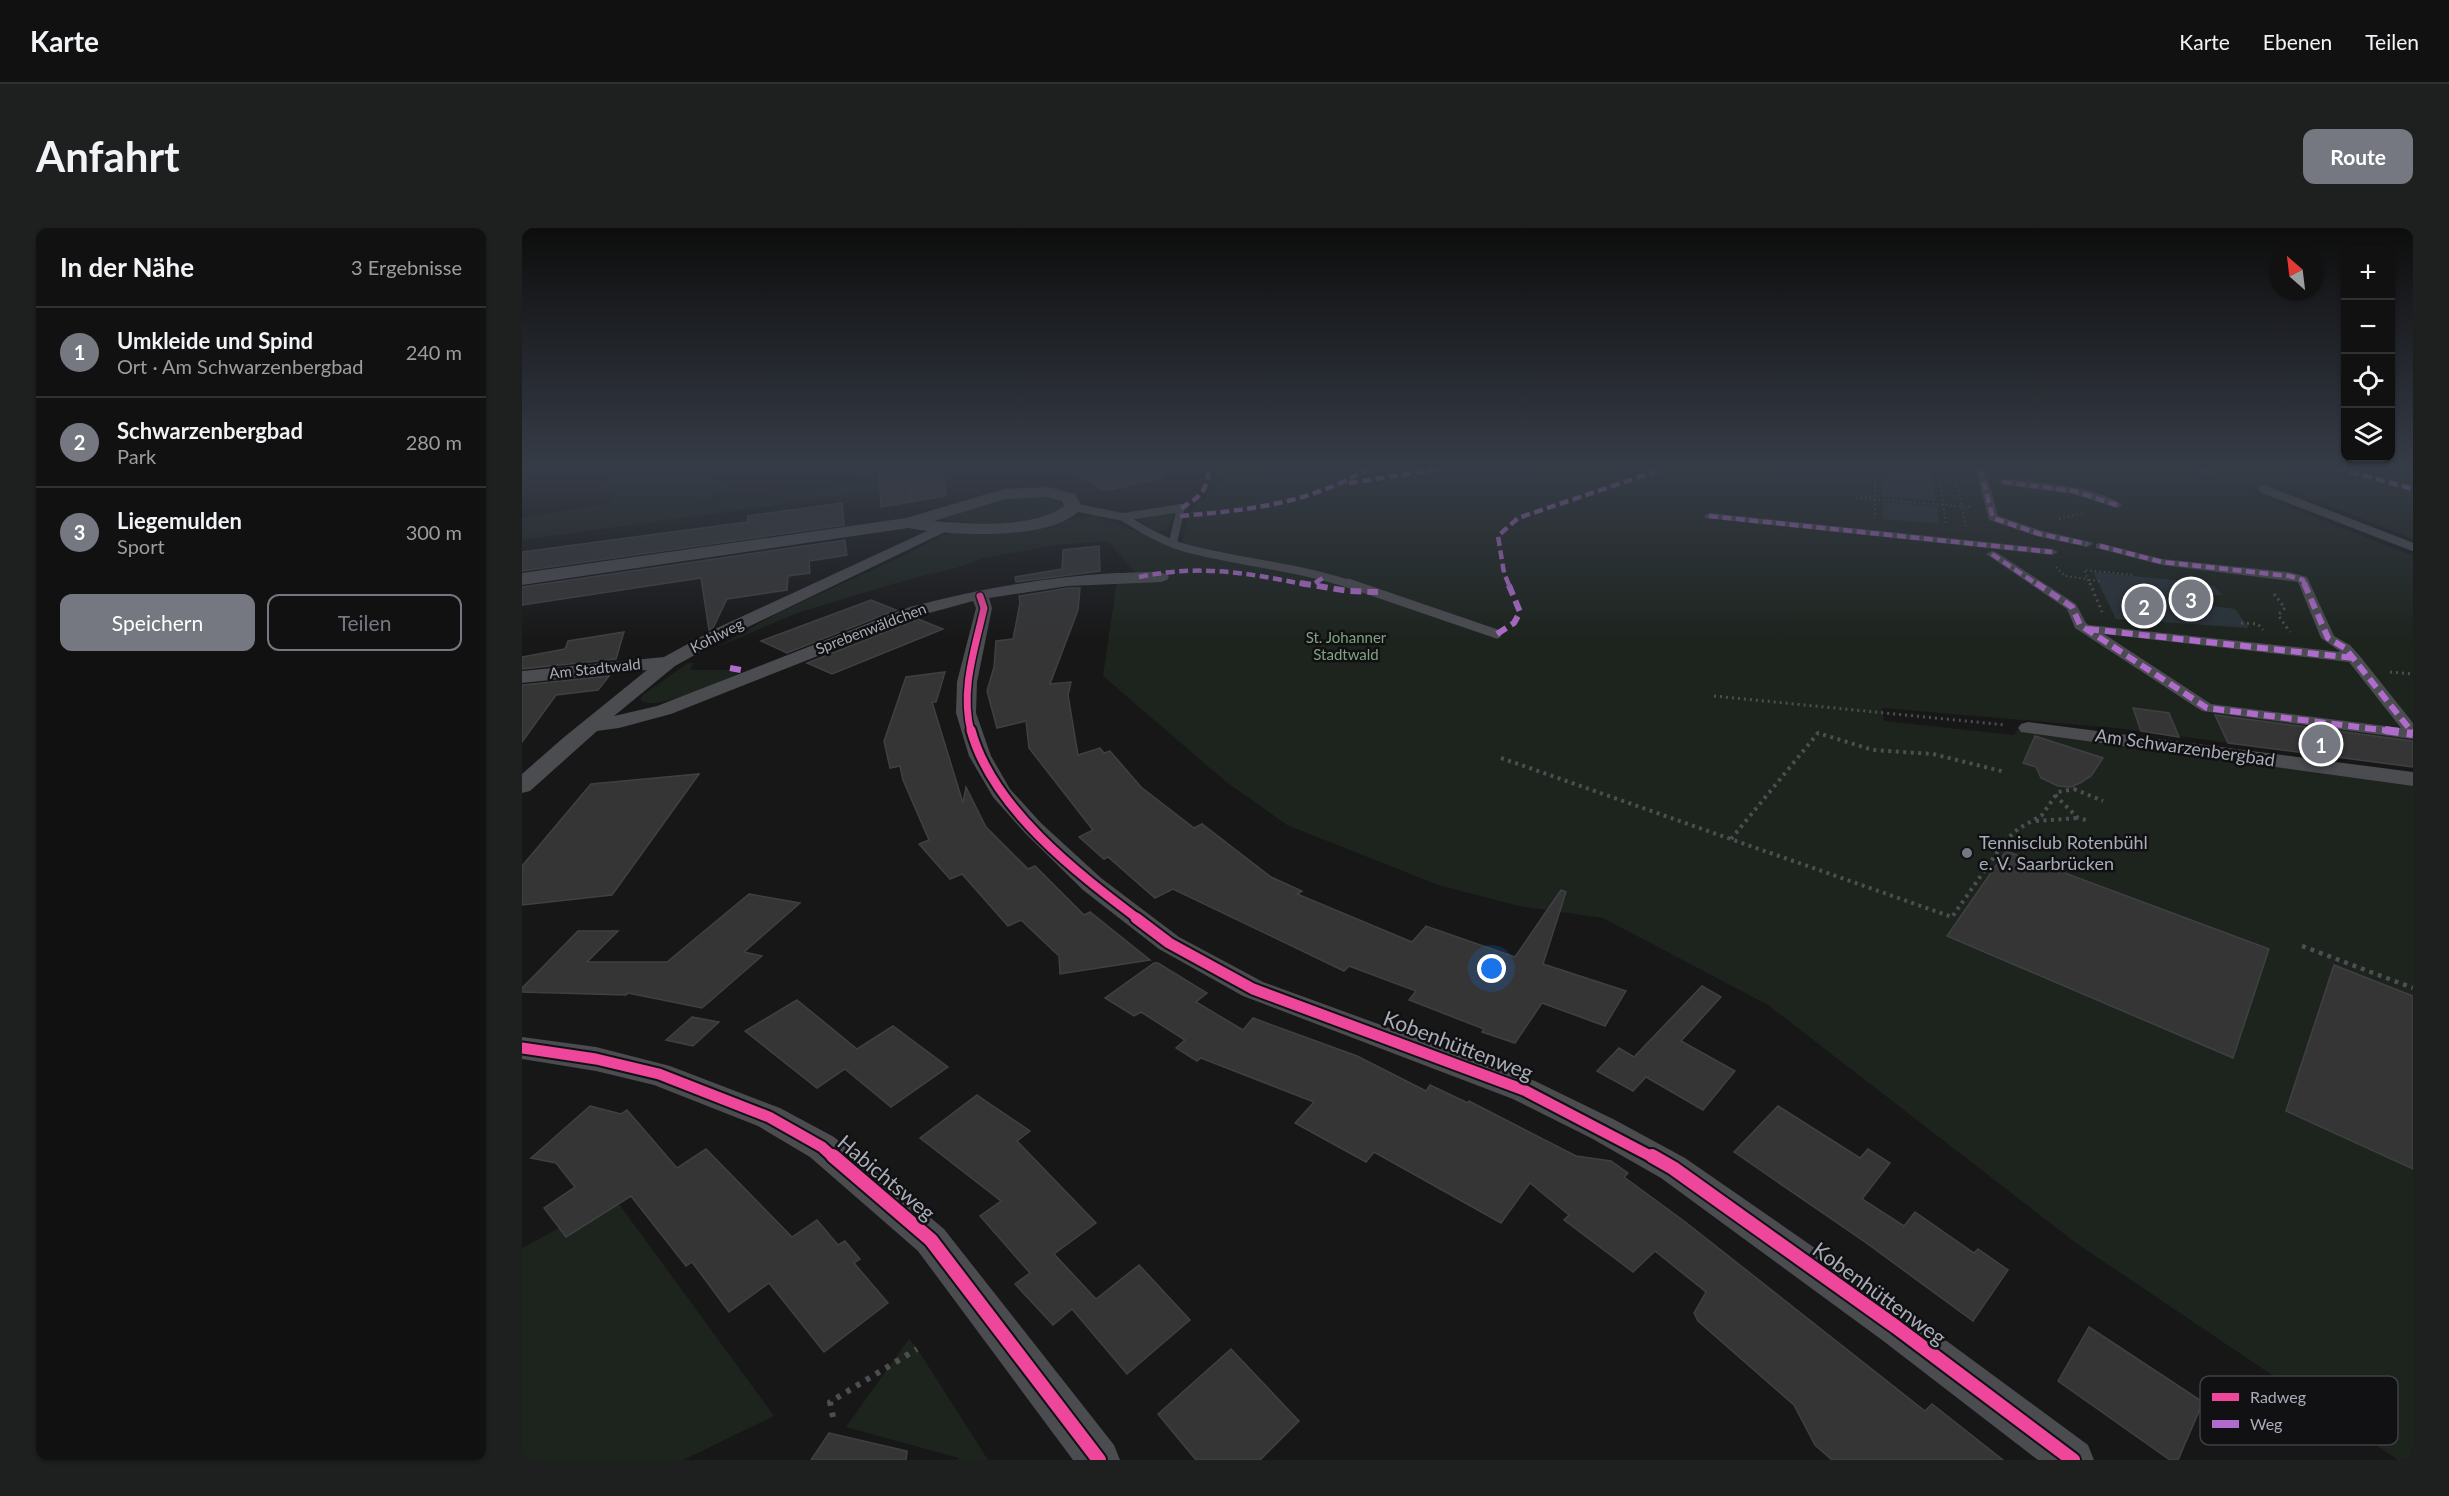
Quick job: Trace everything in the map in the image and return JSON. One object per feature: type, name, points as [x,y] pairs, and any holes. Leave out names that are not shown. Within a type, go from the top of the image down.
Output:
[{"type":"street","points":[[522,579],[846,525]]},
{"type":"street","points":[[934,525],[940,528],[1011,525]]},
{"type":"street","points":[[1799,525],[2052,552]]},
{"type":"street","points":[[2015,525],[2153,560],[2289,576],[2303,580],[2328,638],[2345,648],[2354,658],[2413,734]]},
{"type":"street","name":"Kohlweg","points":[[522,786],[591,725],[668,662],[721,633],[887,556],[940,528]]},
{"type":"street","points":[[1992,554],[2072,607],[2080,626],[2207,708],[2413,734]]},
{"type":"street","name":"Sprebenwäldchen","points":[[591,725],[619,722],[664,710],[944,602],[1081,580],[1161,577]]},
{"type":"street","name":"Kobenhüttenweg","points":[[981,596],[984,608],[966,695],[966,713],[980,756],[1001,792],[1033,828],[1092,884],[1169,943],[1253,989],[1524,1090],[1603,1128],[1673,1168],[1896,1327],[2073,1460]]},
{"type":"street","points":[[2085,629],[2354,658]]},
{"type":"street","name":"Am Stadtwald","points":[[522,677],[668,662]]},
{"type":"street","name":"Am Schwarzenbergbad","points":[[2028,728],[2413,778]]},
{"type":"street","name":"Habichtsweg","points":[[522,1048],[596,1059],[659,1074],[769,1117],[822,1148],[931,1240],[1099,1460]]},
{"type":"lane","points":[[1136,525],[1188,549],[1318,573],[1497,634]]},
{"type":"lane","points":[[1173,542],[1177,525]]},
{"type":"lane","points":[[2357,525],[2413,547]]},
{"type":"path","points":[[2023,528],[2033,525]]},
{"type":"path","points":[[2094,571],[2142,574]]},
{"type":"path","points":[[2072,578],[2102,581]]},
{"type":"path","points":[[2268,587],[2285,608],[2278,615],[2296,640]]},
{"type":"path","points":[[2382,671],[2413,674]]},
{"type":"path","points":[[1714,696],[2028,728]]},
{"type":"path","points":[[1731,839],[1818,733],[1873,750],[1933,754],[2005,772]]},
{"type":"path","points":[[1501,758],[1952,917],[2017,829],[2035,821],[2078,818],[2090,821]]},
{"type":"path","points":[[2035,821],[2050,805],[2057,791],[2063,788],[2073,788],[2103,801]]},
{"type":"path","points":[[2055,795],[2078,818]]},
{"type":"path","points":[[2302,946],[2413,988]]},
{"type":"path","points":[[833,1417],[830,1402],[917,1349]]},
{"type":"green space","points":[[522,525],[627,525],[522,540]]},
{"type":"green space","name":"St. Johanner Stadtwald","points":[[1031,525],[1121,525],[1182,545],[1186,525],[2336,525],[2413,556],[2413,767],[2116,728],[1882,708],[1884,721],[2014,735],[2017,730],[2413,786],[2413,1460],[2398,1460],[2376,1445],[2398,1445],[2398,1376],[2273,1376],[2076,1243],[1768,1005],[1603,918],[1519,906],[1438,885],[1287,825],[1225,781],[1103,676],[1117,580],[1136,573],[1107,541],[1057,545],[983,558],[956,568],[910,579],[800,612],[715,648],[778,613],[905,555],[940,536],[952,533],[987,532]]},
{"type":"green space","points":[[1146,525],[1169,525],[1166,531],[1154,531]]},
{"type":"green space","points":[[2379,525],[2413,525],[2413,539]]},
{"type":"green space","points":[[688,663],[694,663],[690,669],[692,670],[728,670],[739,673],[673,699],[648,703],[640,700],[643,695]]},
{"type":"green space","points":[[619,1204],[774,1416],[683,1460],[522,1460],[522,1248],[559,1228],[566,1237]]},
{"type":"green space","points":[[909,1339],[988,1460],[959,1460],[959,1458],[846,1427]]},
{"type":"shaded area","points":[[2093,572],[2193,582],[2196,587],[2202,584],[2214,586],[2222,595],[2211,595],[2214,603],[2166,596],[2168,600],[2235,609],[2249,628],[2116,619]]},
{"type":"building","points":[[721,525],[841,525],[522,571],[522,552]]},
{"type":"building","points":[[845,540],[847,555],[809,561],[810,573],[788,576],[787,590],[727,599],[713,628],[709,630],[701,578],[522,605],[522,587]]},
{"type":"building","points":[[1099,546],[1100,571],[1016,582],[1015,577],[1062,569],[1063,550]]},
{"type":"building","points":[[1080,588],[1078,610],[1050,684],[1071,682],[1068,695],[1078,755],[1100,748],[1104,753],[1110,751],[1141,787],[1194,828],[1202,824],[1271,877],[1302,891],[1297,894],[1412,942],[1426,926],[1515,957],[1561,890],[1566,892],[1543,964],[1626,991],[1605,1026],[1542,1003],[1515,1043],[1482,1032],[1484,1029],[1409,1000],[1416,991],[1349,966],[1344,971],[1173,889],[1155,898],[1108,857],[1104,859],[1079,837],[1093,830],[1029,748],[1026,721],[997,728],[987,691],[994,667],[996,641],[1013,639],[1020,603],[1019,596]]},
{"type":"building","points":[[871,600],[896,610],[787,653],[761,641]]},
{"type":"building","points":[[918,619],[943,629],[832,674],[807,663]]},
{"type":"building","points":[[624,632],[616,659],[522,669],[522,657],[565,649],[568,641]]},
{"type":"building","points":[[945,672],[936,702],[932,702],[963,803],[966,787],[986,827],[1028,869],[1035,866],[1084,915],[1090,912],[1150,960],[1060,974],[1059,956],[1021,920],[1008,926],[962,874],[950,879],[919,844],[929,840],[903,780],[900,766],[890,768],[884,741],[906,677]]},
{"type":"building","points":[[609,676],[598,690],[556,695],[522,742],[522,685]]},
{"type":"building","points":[[2133,708],[2169,713],[2179,737],[2141,731]]},
{"type":"building","points":[[2215,715],[2413,741],[2413,767],[2228,743]]},
{"type":"building","points":[[2035,736],[2103,758],[2091,776],[2080,783],[2071,787],[2058,786],[2041,778],[2036,767],[2023,763]]},
{"type":"building","points":[[699,774],[612,895],[522,905],[522,866],[591,784]]},
{"type":"building","points":[[2006,851],[2269,949],[2233,1058],[1947,936]]},
{"type":"building","points":[[749,894],[800,903],[744,952],[762,956],[702,1008],[628,993],[626,995],[522,992],[522,988],[578,931],[618,931],[587,962],[667,962]]},
{"type":"building","points":[[1154,963],[1158,963],[1207,993],[1196,1002],[1243,1030],[1253,1018],[1357,1056],[1426,1091],[1430,1085],[1468,1103],[1469,1101],[1576,1156],[1611,1161],[1628,1173],[1624,1177],[1684,1221],[1925,1411],[1932,1404],[2003,1460],[1832,1460],[1815,1445],[1794,1405],[1698,1321],[1694,1313],[1706,1292],[1655,1251],[1633,1272],[1564,1220],[1569,1215],[1530,1183],[1501,1223],[1374,1152],[1366,1162],[1295,1123],[1314,1102],[1201,1058],[1197,1061],[1176,1048],[1185,1040],[1141,1012],[1134,1016],[1105,998]]},
{"type":"building","points":[[2334,965],[2413,996],[2413,1169],[2286,1111]]},
{"type":"building","points":[[1702,986],[1721,997],[1681,1041],[1735,1071],[1703,1110],[1646,1077],[1633,1091],[1597,1071],[1619,1048],[1634,1057]]},
{"type":"building","points":[[797,1000],[857,1049],[893,1026],[948,1067],[891,1107],[845,1069],[817,1088],[745,1031]]},
{"type":"building","points":[[692,1017],[719,1022],[693,1046],[666,1040]]},
{"type":"building","points":[[977,1095],[1030,1131],[1017,1141],[1096,1223],[1054,1254],[1096,1299],[1139,1265],[1190,1320],[1127,1374],[1072,1309],[1053,1325],[1015,1284],[1030,1273],[980,1216],[1001,1201],[920,1138]]},
{"type":"building","points":[[590,1106],[621,1114],[627,1110],[677,1168],[706,1149],[792,1237],[817,1220],[838,1245],[845,1241],[860,1259],[854,1263],[888,1303],[824,1352],[769,1283],[729,1312],[692,1262],[686,1266],[631,1196],[566,1237],[544,1208],[575,1187],[556,1163],[531,1158]]},
{"type":"building","points":[[1778,1106],[1860,1158],[1868,1149],[1890,1163],[1862,1199],[1904,1226],[1915,1212],[1974,1253],[1978,1249],[2008,1270],[1973,1321],[1865,1242],[1734,1152]]},
{"type":"building","points":[[2089,1327],[2200,1400],[2200,1409],[2178,1460],[2170,1460],[2058,1381]]},
{"type":"building","points":[[1231,1349],[1299,1421],[1260,1460],[1196,1460],[1158,1414]]},
{"type":"building","points":[[829,1433],[907,1451],[906,1460],[811,1460]]},
{"type":"marked path","points":[[1497,634],[1514,623],[1520,612],[1504,573],[1498,536],[1510,525]]},
{"type":"marked path","points":[[1799,525],[2052,552]]},
{"type":"marked path","points":[[2015,525],[2040,534],[2087,544]]},
{"type":"marked path","points":[[2100,546],[2162,562],[2289,576],[2303,580],[2328,638],[2345,648],[2413,733]]},
{"type":"marked path","points":[[1992,554],[2072,607],[2080,625],[2207,708],[2413,734]]},
{"type":"marked path","points":[[1139,577],[1169,571],[1199,569],[1229,571],[1348,591],[1378,592]]},
{"type":"marked path","points":[[1315,583],[1326,576]]},
{"type":"marked path","points":[[2088,629],[2354,658]]},
{"type":"marked path","points":[[730,668],[746,671]]},
{"type":"cycle path","points":[[980,596],[984,608],[967,682],[966,713],[980,756],[1001,792],[1033,828],[1092,884],[1169,943],[1253,989],[1524,1090],[1603,1129],[1673,1168],[1896,1327],[2073,1460]]},
{"type":"cycle path","points":[[522,1048],[596,1059],[659,1074],[769,1117],[822,1147],[931,1240],[1099,1460]]},
{"type":"place","name":"Liegemulden","points":[[2191,599]]},
{"type":"place","name":"Schwarzenbergbad","points":[[2144,606]]},
{"type":"place","name":"Umkleide und Spind","points":[[2321,744]]},
{"type":"place","name":"Tennisclub Rotenbühl e. V. Saarbrücken","points":[[1967,853]]}]
